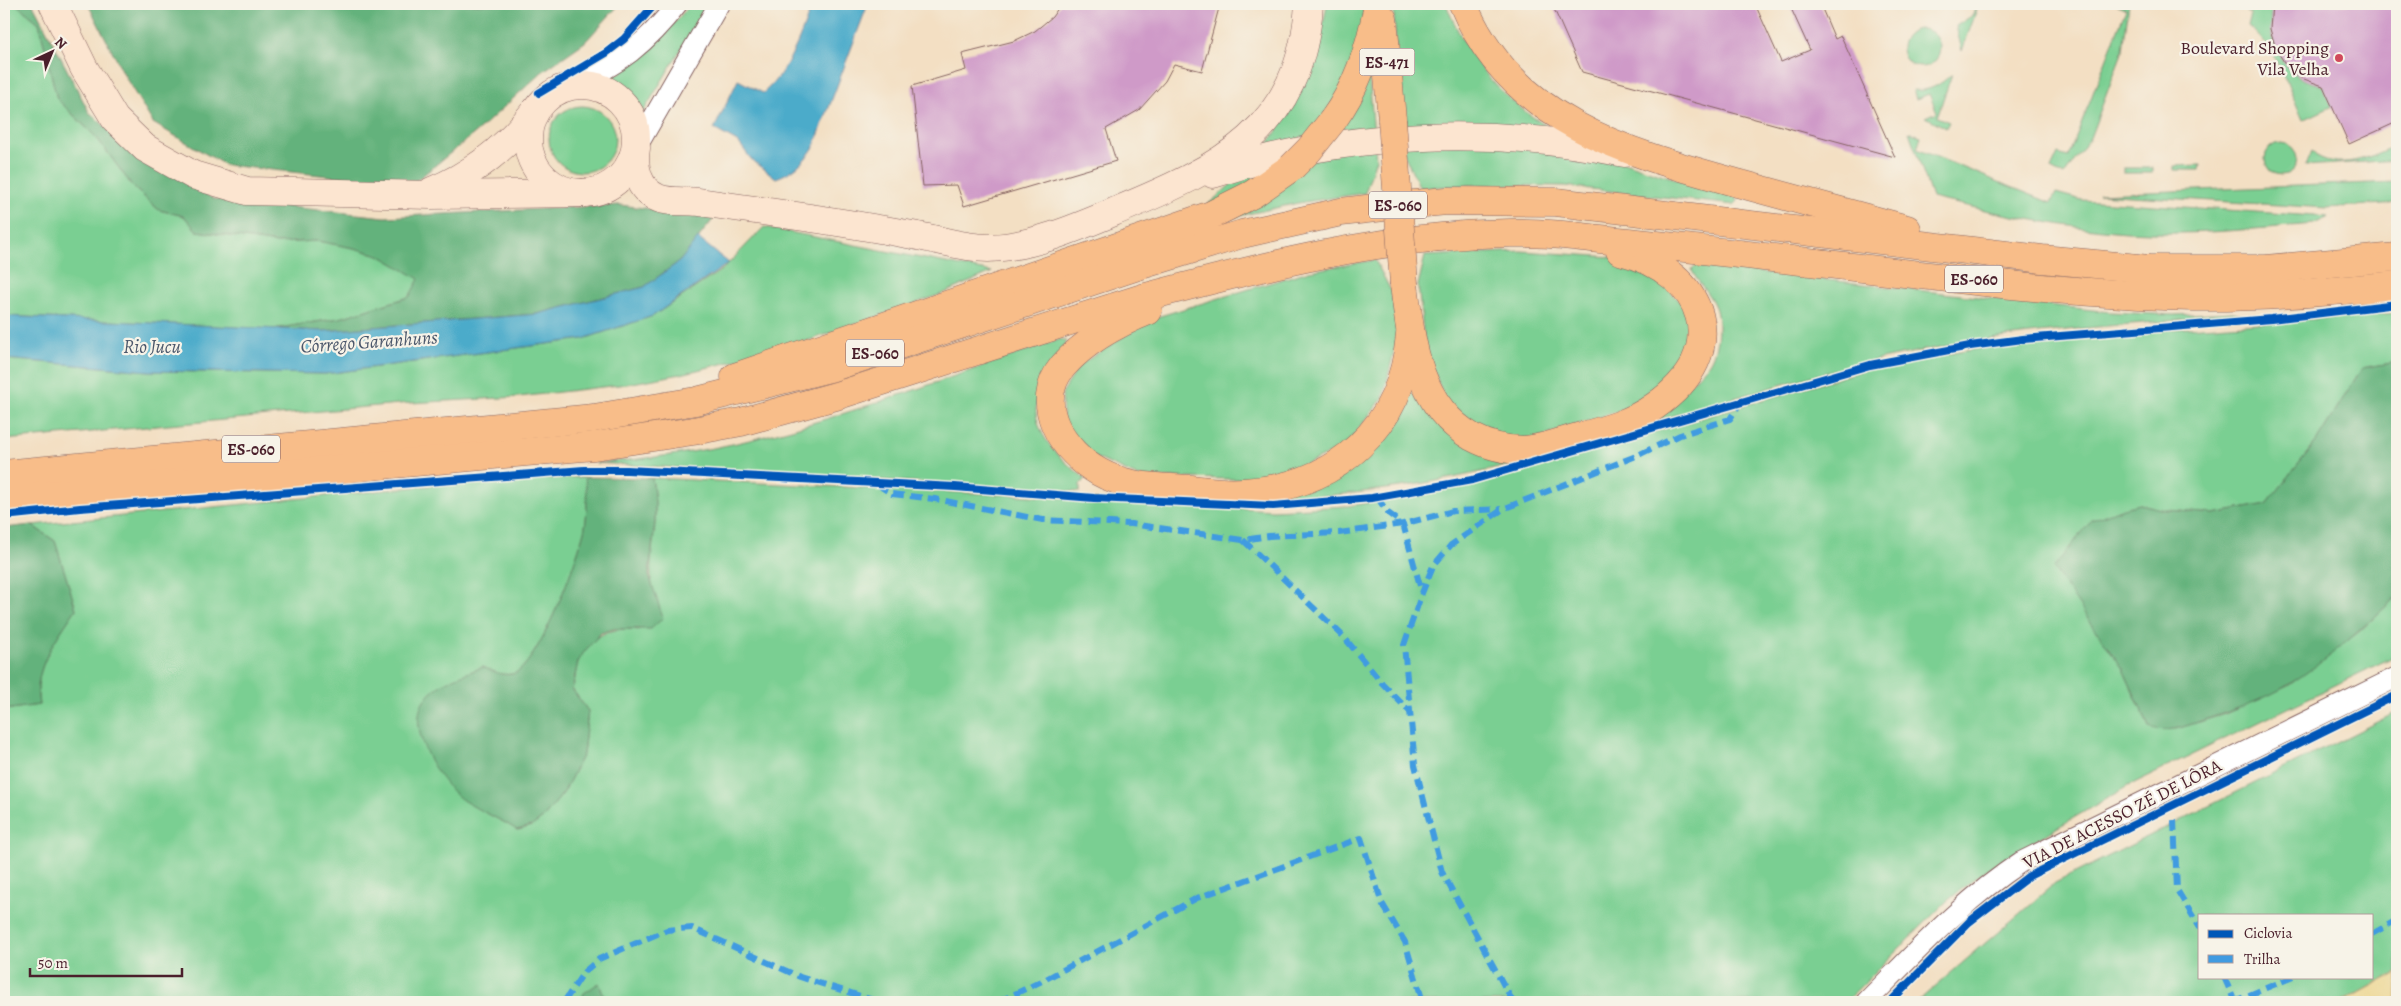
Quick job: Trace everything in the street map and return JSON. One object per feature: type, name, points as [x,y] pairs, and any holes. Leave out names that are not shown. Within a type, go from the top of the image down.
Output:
[{"type":"main road","points":[[53,4],[84,68],[115,119],[145,148],[193,175],[247,192],[424,195],[584,193],[599,191],[612,184],[624,174],[632,162],[636,148]]},
{"type":"main road","points":[[1174,187],[1230,155],[1254,135],[1269,119],[1282,101],[1301,57],[1309,4]]},
{"type":"main road","points":[[544,421],[594,415],[664,400],[1211,215],[1253,194],[1292,166],[1309,150],[1333,120],[1360,71],[1374,26],[1378,4]]},
{"type":"main road","name":"ES-471","points":[[1382,4],[1404,284],[1410,335]]},
{"type":"main road","points":[[1463,4],[1480,39],[1497,62],[1530,96],[1570,124],[1646,157]]},
{"type":"main road","points":[[424,195],[446,186],[487,161],[510,139],[546,97],[558,89],[572,85],[588,84],[602,88],[615,95],[633,119],[636,133],[634,158],[639,178],[644,186],[658,198],[697,201],[867,226],[982,248],[1024,243],[1049,236],[1081,226],[1174,187],[1220,172],[1313,150],[1408,138],[1475,137],[1551,141],[1646,157],[1992,253]]},
{"type":"main road","points":[[536,109],[530,122],[527,137],[534,166],[556,186],[569,192],[584,193]]},
{"type":"main road","name":"ES-060","points":[[4,474],[544,421],[594,418],[645,411],[786,381],[830,368],[1135,267],[1242,234],[1325,216],[1392,206],[1456,201],[1556,202],[2094,265],[2200,270],[2266,269],[2397,257]]},
{"type":"main road","name":"ES-060","points":[[4,499],[594,446],[693,432],[817,402],[1142,298],[1244,272],[1291,261],[1399,242],[1474,234],[1553,234],[2108,293],[2205,297],[2318,293],[2397,285]]},
{"type":"main road","points":[[1410,335],[1418,367],[1437,405],[1464,432],[1494,446],[1522,450],[1546,446],[1618,426],[1656,406],[1688,375],[1700,352],[1702,325],[1694,300],[1678,280],[1640,257],[1553,234]]},
{"type":"main road","points":[[1244,272],[1128,319],[1091,342],[1062,368],[1053,386],[1050,406],[1057,431],[1074,454],[1086,464],[1114,480],[1146,486],[1242,493],[1288,486],[1330,469],[1347,458],[1376,429],[1390,407],[1404,376],[1410,335]]},
{"type":"street","points":[[572,85],[618,62],[639,47],[677,4]]},
{"type":"street","points":[[636,148],[719,4]]},
{"type":"street","name":"VIA DE ACESSO ZÉ DE LÔRA","points":[[1866,1002],[1958,910],[1983,888],[2021,862],[2397,677]]},
{"type":"green space","points":[[4,4],[16,4],[39,23],[57,99],[97,138],[133,187],[159,210],[184,216],[197,231],[277,243],[317,241],[379,255],[420,279],[409,297],[340,318],[273,329],[4,316]]},
{"type":"green space","points":[[16,4],[33,4],[89,112],[132,150],[214,199],[385,217],[620,205],[715,217],[680,261],[644,287],[537,314],[323,331],[273,329],[340,318],[409,297],[419,279],[379,255],[354,248],[317,241],[277,243],[197,231],[184,216],[159,210],[133,187],[97,138],[57,99],[39,23]]},
{"type":"green space","points":[[88,4],[620,4],[585,42],[542,72],[480,129],[416,181],[386,182],[225,165],[153,123],[127,80]]},
{"type":"green space","points":[[691,4],[708,4],[642,114],[613,78],[654,45]]},
{"type":"green space","points":[[1327,4],[1363,4],[1376,159],[1365,193],[1298,203],[1225,219],[1207,205],[1251,163],[1270,140],[1286,116],[1312,63],[1321,34]]},
{"type":"green space","points":[[1393,4],[1446,4],[1468,49],[1496,85],[1528,114],[1565,136],[1604,155],[1736,197],[1738,201],[1734,205],[1564,186],[1469,185],[1420,188],[1404,154]]},
{"type":"green space","points":[[1974,4],[1979,4],[1962,51],[1956,26],[1973,15]]},
{"type":"green space","points":[[2116,4],[2129,4],[2123,50],[2090,138],[2064,176],[2051,169],[2058,154],[2068,157],[2126,9]]},
{"type":"green space","points":[[2249,4],[2274,4],[2271,14],[2272,36],[2281,57],[2296,74],[2305,80],[2323,86],[2333,106],[2303,120],[2287,81],[2274,57],[2258,35],[2248,26],[2251,14],[2246,12]]},
{"type":"green space","points":[[1921,29],[1935,34],[1940,48],[1935,62],[1921,67],[1907,62],[1902,48],[1907,34]]},
{"type":"green space","points":[[1952,74],[1937,117],[1949,122],[1946,128],[1926,117],[1937,112],[1929,94],[1916,99],[1913,90],[1924,90],[1934,87]]},
{"type":"green space","points":[[582,106],[595,109],[605,116],[612,126],[615,139],[612,152],[605,162],[595,169],[582,172],[569,169],[559,162],[552,152],[549,139],[552,126],[559,116],[569,109]]},
{"type":"green space","points":[[1909,132],[1921,136],[1917,149],[2051,203],[2056,193],[2082,200],[2329,217],[2314,224],[2220,231],[2150,233],[2078,227],[2005,214],[1932,198]]},
{"type":"green space","points":[[2281,143],[2287,144],[2292,148],[2296,153],[2296,165],[2292,170],[2287,174],[2281,175],[2275,174],[2270,170],[2266,165],[2265,159],[2266,153],[2270,148],[2275,144]]},
{"type":"green space","points":[[2397,145],[2397,160],[2305,166],[2311,152],[2321,158],[2343,162],[2365,158]]},
{"type":"green space","points":[[2201,165],[2200,170],[2174,170],[2174,166]]},
{"type":"green space","points":[[2124,168],[2152,168],[2152,173],[2124,173]]},
{"type":"green space","points":[[2396,182],[2397,203],[2327,208],[2098,194]]},
{"type":"green space","points":[[764,227],[992,272],[942,294],[787,348],[681,374],[627,384],[519,397],[410,403],[4,440],[4,359],[149,371],[325,374],[583,339],[653,316],[723,269]]},
{"type":"green space","points":[[1521,251],[1612,257],[1652,271],[1687,309],[1690,355],[1651,400],[1535,439],[1495,438],[1448,407],[1425,349],[1418,285],[1425,256]]},
{"type":"green space","points":[[1375,260],[1391,291],[1398,334],[1383,398],[1345,446],[1272,480],[1139,477],[1092,456],[1063,422],[1062,393],[1080,365],[1150,319],[1309,271]]},
{"type":"green space","points":[[1696,265],[2110,312],[2175,315],[2233,312],[2244,315],[2041,333],[1920,351],[1816,375],[1645,424],[1707,366],[1714,353],[1718,329],[1717,314],[1713,302],[1693,272],[1692,269]]},
{"type":"green space","points":[[2397,313],[2397,362],[2362,368],[2316,442],[2267,504],[2214,514],[2166,510],[2140,504],[2092,520],[2123,669],[2149,727],[2176,729],[2225,714],[2288,686],[2360,631],[2397,596],[2397,655],[2128,786],[1985,870],[1946,902],[1845,1002],[606,1002],[599,984],[585,993],[580,1002],[4,1002],[4,710],[39,705],[39,678],[43,666],[54,642],[76,609],[55,541],[31,525],[487,480],[585,477],[587,514],[585,527],[567,583],[534,653],[522,668],[512,674],[501,674],[483,667],[463,800],[518,830],[532,826],[544,817],[564,792],[583,754],[588,711],[572,689],[582,653],[588,645],[602,634],[629,629],[639,630],[655,596],[651,577],[655,516],[652,478],[1015,495],[1273,510],[1348,506],[1422,494],[1523,470],[1868,369],[1920,359],[2076,336]]},
{"type":"green space","points":[[1061,339],[1066,341],[1066,344],[1039,393],[1036,411],[1038,423],[1049,444],[1066,463],[1085,478],[1080,485],[1080,492],[596,463],[695,451],[734,444],[793,429],[870,405]]},
{"type":"green space","points":[[2397,362],[2397,596],[2331,654],[2279,690],[2236,709],[2184,727],[2163,730],[2149,727],[2123,669],[2053,568],[2092,520],[2123,508],[2140,504],[2166,510],[2214,514],[2267,504],[2316,442],[2362,368]]},
{"type":"green space","points":[[1411,392],[1542,457],[1471,474],[1399,487],[1327,496],[1254,500],[1277,497]]},
{"type":"green space","points":[[585,477],[652,478],[655,522],[649,575],[663,618],[651,629],[614,629],[601,633],[584,652],[578,662],[572,689],[588,711],[583,754],[564,792],[544,817],[532,826],[517,830],[464,801],[445,783],[428,756],[422,741],[419,713],[429,694],[442,684],[483,667],[501,674],[512,674],[522,668],[534,653],[567,583],[585,527],[587,495]]},
{"type":"green space","points":[[31,525],[55,541],[76,609],[54,642],[43,666],[39,678],[39,705],[4,710],[4,528]]},
{"type":"green space","points":[[2397,712],[2397,972],[2343,1002],[1917,1002],[2055,883]]},
{"type":"green space","points":[[599,983],[606,1002],[580,1002],[584,993]]},
{"type":"sand","points":[[2397,972],[2397,1002],[2343,1002]]},
{"type":"water","points":[[812,4],[868,4],[814,147],[798,166],[776,178],[751,159],[739,143],[714,129],[738,80],[763,93],[780,74],[793,52]]},
{"type":"water","name":"Rio Jucu","points":[[698,238],[729,263],[653,316],[583,339],[325,374],[149,371],[4,359],[4,316],[323,331],[537,314],[644,287],[680,261]]},
{"type":"building","points":[[1061,4],[1220,4],[1202,71],[1174,64],[1165,81],[1139,110],[1106,129],[1116,161],[964,206],[957,185],[923,186],[912,86],[966,70],[962,54],[1014,41],[1035,31],[1052,17]]},
{"type":"building","points":[[1566,4],[1755,4],[1781,62],[1810,50],[1789,4],[1820,4],[1835,39],[1841,36],[1895,157],[1582,72],[1554,9]]},
{"type":"building","name":"Boulevard Shopping Vila Velha","points":[[2272,4],[2397,4],[2397,122],[2349,144],[2323,86],[2304,79],[2287,67],[2276,49],[2270,29]]},
{"type":"marked path","points":[[1513,1002],[1442,872],[1415,765],[1404,645],[1422,593],[1433,566],[1451,545],[1503,509],[1636,456],[1680,435],[1730,419],[1740,403]]},
{"type":"marked path","points":[[877,484],[892,494],[935,499],[1043,520],[1131,524],[1243,540],[1269,536],[1339,533],[1403,524],[1453,511],[1501,509]]},
{"type":"marked path","points":[[1377,497],[1388,513],[1403,524],[1422,593]]},
{"type":"marked path","points":[[1243,540],[1343,636],[1382,683],[1410,712]]},
{"type":"marked path","points":[[2174,820],[2177,890],[2198,925]]},
{"type":"marked path","points":[[998,1002],[1044,980],[1197,898],[1361,838],[1382,903],[1405,942],[1423,1002]]},
{"type":"marked path","points":[[2374,933],[2397,920]]},
{"type":"marked path","points":[[564,1002],[584,972],[599,959],[667,930],[692,928],[800,977],[879,1002]]},
{"type":"marked path","points":[[2224,978],[2235,1002]]},
{"type":"marked path","points":[[2232,1002],[2291,978]]},
{"type":"cycle path","points":[[539,93],[606,53],[624,39],[655,4]]},
{"type":"cycle path","points":[[4,516],[80,508],[584,470],[627,470],[955,487],[1094,498],[1273,506],[1372,498],[1472,480],[1870,365],[1970,346],[2023,339],[2271,319],[2397,304]]},
{"type":"cycle path","points":[[1890,1002],[1969,922],[2029,876],[2397,695]]},
{"type":"place","name":"Boulevard Shopping Vila Velha","points":[[2339,58]]},
{"type":"water label","name":"Córrego Garanhuns","points":[[369,341]]}]
